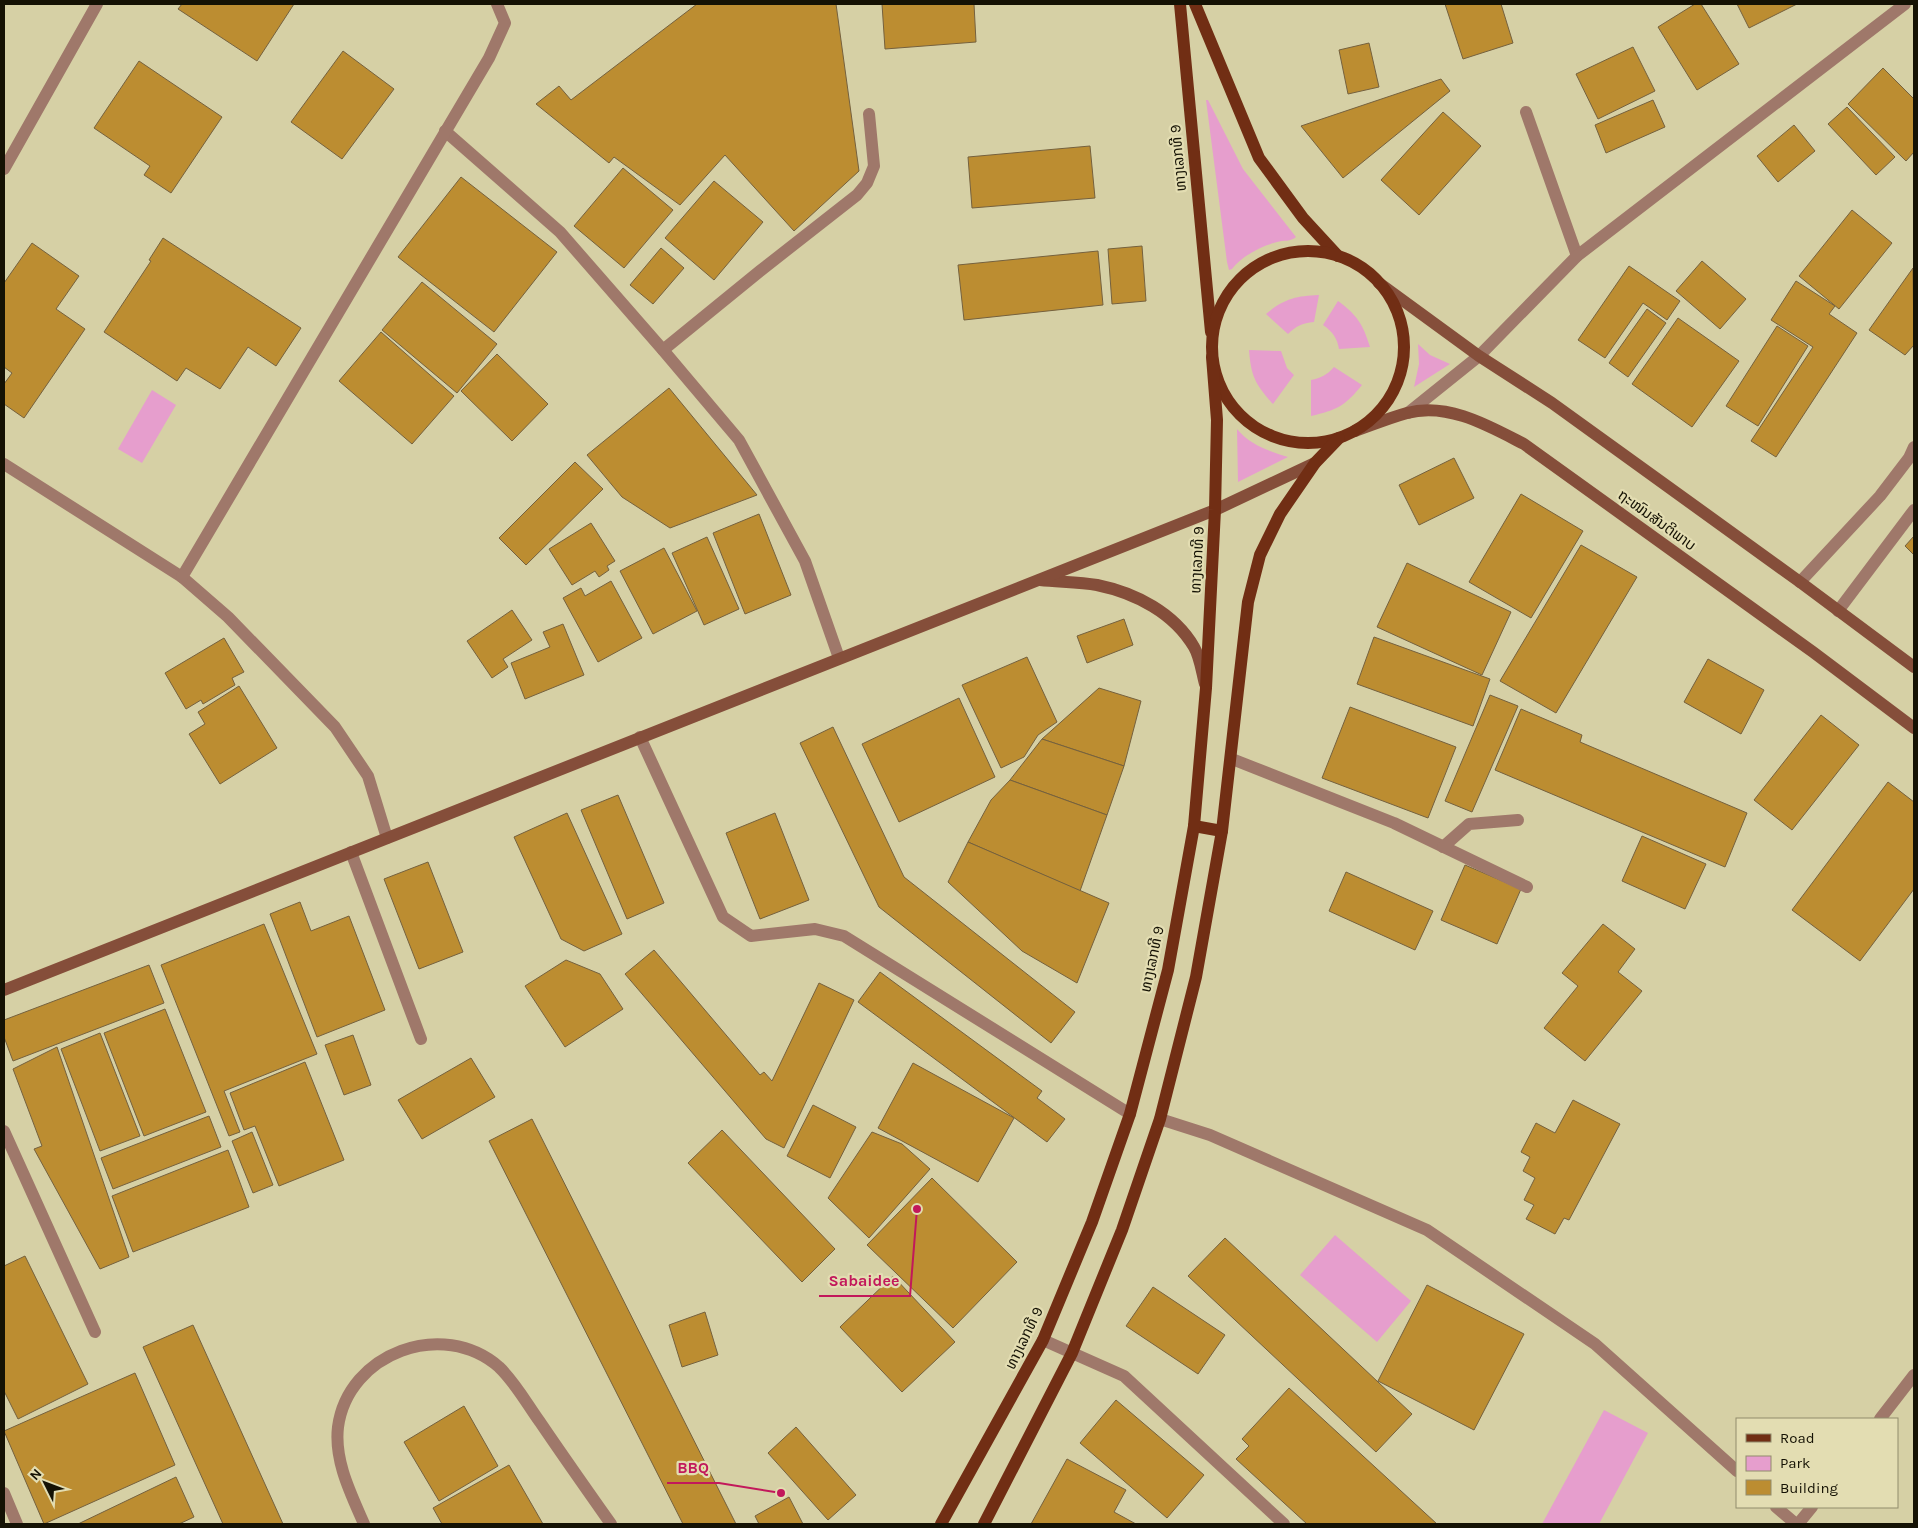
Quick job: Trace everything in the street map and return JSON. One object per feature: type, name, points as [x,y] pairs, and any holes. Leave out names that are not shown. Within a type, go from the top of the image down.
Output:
[{"type":"main road","name":"ທາງເລກທີ 9","points":[[941,1524],[1043,1340],[1092,1222],[1130,1114],[1168,970],[1194,826],[1206,688],[1215,510],[1217,420],[1212,339],[1180,4]]},
{"type":"main road","name":"ທາງເລກທີ 9","points":[[1195,4],[1259,158],[1302,218],[1338,256]]},
{"type":"main road","name":"ທາງເລກທີ 9","points":[[1212,339],[1221,306],[1230,291],[1242,278],[1256,267],[1271,259],[1296,252],[1322,252],[1338,256],[1368,272],[1379,283],[1396,310],[1404,344],[1398,378],[1391,394],[1369,421],[1355,431],[1339,438],[1304,443],[1287,441],[1271,436],[1255,428],[1242,418],[1221,390],[1212,357]]},
{"type":"main road","name":"ທາງເລກທີ 9","points":[[984,1524],[1072,1352],[1122,1230],[1160,1119],[1196,977],[1222,831],[1232,759],[1248,602],[1260,555],[1280,514],[1316,463],[1339,438]]},
{"type":"main road","points":[[1194,826],[1222,831]]},
{"type":"street","points":[[4,168],[97,4]]},
{"type":"street","points":[[182,577],[489,58],[505,23],[497,4]]},
{"type":"street","points":[[1408,413],[1479,356],[1577,256],[1905,4]]},
{"type":"street","points":[[1526,112],[1577,256]]},
{"type":"street","points":[[664,350],[760,271],[858,195],[867,183],[874,166],[869,114]]},
{"type":"street","points":[[445,131],[560,232],[664,350],[738,440],[805,562],[839,658]]},
{"type":"street","points":[[1379,283],[1479,356],[1552,403],[1800,582],[1914,667]]},
{"type":"street","name":"ຖະໜົນສັນຕິພາບ","points":[[1355,431],[1408,413],[1439,411],[1477,420],[1524,444],[1813,652],[1914,728]]},
{"type":"street","points":[[1800,582],[1880,496],[1909,458],[1914,447]]},
{"type":"street","points":[[4,990],[1215,510],[1316,463]]},
{"type":"street","points":[[4,464],[182,577],[228,617],[335,727],[368,776],[387,838]]},
{"type":"street","points":[[1838,611],[1914,510]]},
{"type":"street","points":[[1037,580],[1097,585],[1134,597],[1162,611],[1179,625],[1196,649],[1206,688]]},
{"type":"street","points":[[640,737],[723,917],[750,936],[815,929],[844,936],[1130,1114]]},
{"type":"street","points":[[1232,759],[1394,822],[1527,887]]},
{"type":"street","points":[[1443,847],[1469,824],[1518,820]]},
{"type":"street","points":[[351,852],[421,1039]]},
{"type":"street","points":[[1160,1119],[1210,1135],[1427,1230],[1595,1344],[1736,1470]]},
{"type":"street","points":[[4,1131],[95,1332]]},
{"type":"street","points":[[1043,1340],[1124,1376],[1284,1524]]},
{"type":"street","points":[[364,1524],[338,1458],[338,1427],[348,1397],[366,1371],[392,1353],[420,1345],[448,1345],[475,1352],[498,1367],[517,1389],[611,1524]]},
{"type":"street","points":[[1881,1418],[1914,1375]]},
{"type":"street","points":[[4,1492],[17,1524]]},
{"type":"street","points":[[1777,1508],[1797,1524],[1811,1508]]},
{"type":"green space","points":[[1206,100],[1208,100],[1243,169],[1296,237],[1292,240],[1277,242],[1258,249],[1229,270],[1227,262]]},
{"type":"green space","points":[[1319,295],[1314,322],[1300,325],[1288,334],[1266,314],[1290,299]]},
{"type":"green space","points":[[1338,301],[1358,321],[1365,332],[1370,347],[1339,349],[1334,336],[1323,325]]},
{"type":"green space","points":[[1418,344],[1430,355],[1450,364],[1414,387],[1419,364]]},
{"type":"green space","points":[[1249,350],[1281,351],[1287,368],[1294,375],[1273,404],[1255,379]]},
{"type":"green space","points":[[1334,367],[1362,385],[1351,398],[1340,406],[1328,412],[1311,416],[1311,380],[1324,376]]},
{"type":"green space","points":[[152,390],[176,405],[142,463],[118,449]]},
{"type":"green space","points":[[1237,429],[1254,443],[1267,450],[1288,457],[1238,482]]},
{"type":"green space","points":[[1335,1235],[1411,1301],[1377,1342],[1300,1275]]},
{"type":"green space","points":[[1604,1410],[1648,1433],[1599,1524],[1542,1524]]},
{"type":"building","points":[[182,4],[294,4],[257,61],[178,9]]},
{"type":"building","points":[[697,4],[836,4],[859,171],[794,231],[725,155],[680,205],[614,157],[609,163],[536,104],[559,86],[571,100]]},
{"type":"building","points":[[882,4],[974,4],[976,42],[885,49]]},
{"type":"building","points":[[1445,4],[1501,4],[1513,43],[1463,59]]},
{"type":"building","points":[[1695,4],[1701,4],[1739,64],[1697,90],[1658,27]]},
{"type":"building","points":[[1737,4],[1797,4],[1749,28]]},
{"type":"building","points":[[1369,43],[1379,87],[1348,94],[1339,50]]},
{"type":"building","points":[[1633,47],[1655,91],[1598,119],[1576,74]]},
{"type":"building","points":[[343,51],[394,89],[342,159],[291,122]]},
{"type":"building","points":[[139,61],[222,117],[171,193],[144,175],[150,166],[94,128]]},
{"type":"building","points":[[1883,68],[1914,99],[1914,152],[1906,161],[1848,104]]},
{"type":"building","points":[[1441,79],[1450,91],[1343,178],[1301,126]]},
{"type":"building","points":[[1653,100],[1665,127],[1606,153],[1595,125]]},
{"type":"building","points":[[1847,107],[1895,157],[1876,175],[1828,124]]},
{"type":"building","points":[[1443,112],[1481,146],[1419,215],[1381,180]]},
{"type":"building","points":[[1794,125],[1815,151],[1778,182],[1757,156]]},
{"type":"building","points":[[1090,146],[1095,198],[972,208],[968,157]]},
{"type":"building","points":[[623,168],[673,210],[624,268],[574,226]]},
{"type":"building","points":[[461,177],[557,252],[494,332],[398,257]]},
{"type":"building","points":[[714,181],[763,222],[714,280],[665,238]]},
{"type":"building","points":[[1852,210],[1892,243],[1839,309],[1799,276]]},
{"type":"building","points":[[163,238],[301,328],[276,366],[248,347],[220,389],[186,368],[177,381],[104,332],[151,261],[149,260]]},
{"type":"building","points":[[32,243],[79,276],[56,309],[85,329],[24,418],[4,404],[4,384],[12,373],[4,367],[4,283]]},
{"type":"building","points":[[1142,246],[1146,301],[1112,304],[1108,249]]},
{"type":"building","points":[[661,248],[684,268],[653,304],[630,285]]},
{"type":"building","points":[[1098,251],[1103,305],[964,320],[958,265]]},
{"type":"building","points":[[1702,261],[1746,299],[1720,329],[1676,291]]},
{"type":"building","points":[[1629,266],[1680,301],[1667,320],[1643,303],[1605,358],[1578,340]]},
{"type":"building","points":[[1913,268],[1914,345],[1905,355],[1869,330]]},
{"type":"building","points":[[1796,281],[1835,306],[1829,314],[1857,333],[1776,457],[1751,441],[1813,347],[1771,320]]},
{"type":"building","points":[[422,282],[497,344],[457,393],[382,330]]},
{"type":"building","points":[[1647,309],[1666,323],[1628,377],[1609,363]]},
{"type":"building","points":[[1678,318],[1739,361],[1692,427],[1632,384]]},
{"type":"building","points":[[1777,326],[1808,346],[1758,426],[1726,406]]},
{"type":"building","points":[[381,332],[454,396],[412,444],[339,381]]},
{"type":"building","points":[[497,354],[548,404],[512,441],[461,391]]},
{"type":"building","points":[[669,388],[757,495],[670,528],[622,497],[587,455]]},
{"type":"building","points":[[1454,458],[1474,498],[1419,525],[1399,485]]},
{"type":"building","points":[[575,462],[603,489],[526,565],[499,538]]},
{"type":"building","points":[[1521,494],[1583,531],[1531,618],[1469,582]]},
{"type":"building","points":[[759,514],[791,595],[745,614],[713,533]]},
{"type":"building","points":[[591,523],[615,561],[607,566],[609,570],[599,577],[595,571],[572,585],[549,549]]},
{"type":"building","points":[[1914,536],[1914,555],[1905,546]]},
{"type":"building","points":[[707,537],[739,609],[704,625],[672,553]]},
{"type":"building","points":[[1581,545],[1637,577],[1556,713],[1500,681]]},
{"type":"building","points":[[664,548],[697,611],[653,634],[620,571]]},
{"type":"building","points":[[1407,563],[1511,612],[1482,675],[1377,627]]},
{"type":"building","points":[[611,581],[642,638],[598,662],[563,598],[581,588],[585,596]]},
{"type":"building","points":[[512,610],[532,640],[503,659],[508,667],[492,678],[467,641]]},
{"type":"building","points":[[1124,619],[1133,645],[1087,663],[1077,636]]},
{"type":"building","points":[[563,624],[584,675],[525,699],[511,663],[550,647],[543,632]]},
{"type":"building","points":[[1374,637],[1490,679],[1473,726],[1357,684]]},
{"type":"building","points":[[224,638],[244,672],[232,678],[235,685],[203,704],[201,700],[186,709],[165,673]]},
{"type":"building","points":[[1027,657],[1057,722],[1038,735],[1024,757],[1001,768],[962,685]]},
{"type":"building","points":[[1708,659],[1764,690],[1741,734],[1684,702]]},
{"type":"building","points":[[239,686],[277,748],[220,784],[189,734],[205,724],[198,712]]},
{"type":"building","points":[[1099,688],[1141,701],[1124,766],[1042,739]]},
{"type":"building","points":[[1490,695],[1518,706],[1472,812],[1445,801]]},
{"type":"building","points":[[959,698],[995,777],[899,822],[862,744]]},
{"type":"building","points":[[1350,707],[1456,747],[1428,818],[1322,778]]},
{"type":"building","points":[[1521,709],[1582,735],[1580,742],[1747,813],[1725,867],[1495,770]]},
{"type":"building","points":[[1821,715],[1859,745],[1792,830],[1754,800]]},
{"type":"building","points":[[833,727],[904,877],[1075,1012],[1051,1043],[879,907],[800,743]]},
{"type":"building","points":[[1042,739],[1124,766],[1107,815],[1010,780]]},
{"type":"building","points":[[1010,780],[1107,815],[1080,891],[968,842],[991,800]]},
{"type":"building","points":[[1888,782],[1914,802],[1914,889],[1860,961],[1792,910]]},
{"type":"building","points":[[618,795],[664,903],[627,919],[581,810]]},
{"type":"building","points":[[567,813],[622,934],[584,951],[561,939],[514,837]]},
{"type":"building","points":[[775,813],[809,900],[760,919],[726,833]]},
{"type":"building","points":[[1642,836],[1706,864],[1685,909],[1622,881]]},
{"type":"building","points":[[968,842],[1109,903],[1077,983],[1022,951],[948,882]]},
{"type":"building","points":[[428,862],[463,952],[419,969],[384,879]]},
{"type":"building","points":[[1465,865],[1521,889],[1497,944],[1441,920]]},
{"type":"building","points":[[1346,872],[1433,911],[1415,950],[1329,911]]},
{"type":"building","points":[[300,902],[311,931],[349,916],[385,1010],[317,1037],[270,914]]},
{"type":"building","points":[[264,924],[317,1054],[224,1091],[240,1132],[229,1136],[161,965]]},
{"type":"building","points":[[1603,924],[1635,949],[1618,972],[1642,991],[1585,1061],[1544,1028],[1578,986],[1562,973]]},
{"type":"building","points":[[654,950],[760,1075],[764,1072],[772,1081],[819,983],[854,1000],[784,1148],[766,1139],[625,974]]},
{"type":"building","points":[[566,960],[600,974],[623,1009],[565,1047],[525,986]]},
{"type":"building","points":[[149,965],[164,1003],[13,1061],[4,1037],[4,1020]]},
{"type":"building","points":[[880,972],[1042,1091],[1037,1098],[1065,1119],[1047,1142],[858,1002]]},
{"type":"building","points":[[165,1009],[206,1112],[144,1136],[104,1033]]},
{"type":"building","points":[[100,1033],[140,1136],[100,1151],[61,1049]]},
{"type":"building","points":[[353,1035],[371,1085],[344,1095],[325,1045]]},
{"type":"building","points":[[57,1047],[129,1257],[100,1269],[34,1149],[42,1146],[13,1069]]},
{"type":"building","points":[[471,1058],[495,1097],[422,1139],[398,1100]]},
{"type":"building","points":[[305,1062],[344,1160],[279,1186],[255,1126],[244,1130],[230,1093]]},
{"type":"building","points":[[913,1063],[1014,1118],[978,1182],[878,1128]]},
{"type":"building","points":[[1573,1100],[1620,1124],[1569,1220],[1564,1218],[1555,1234],[1526,1219],[1534,1205],[1524,1200],[1535,1178],[1523,1171],[1530,1157],[1521,1152],[1536,1123],[1555,1133]]},
{"type":"building","points":[[813,1105],[856,1127],[830,1178],[787,1156]]},
{"type":"building","points":[[209,1116],[221,1147],[113,1189],[101,1158]]},
{"type":"building","points":[[532,1119],[736,1524],[683,1524],[489,1141]]},
{"type":"building","points":[[722,1130],[835,1249],[802,1282],[688,1163]]},
{"type":"building","points":[[252,1132],[273,1185],[253,1193],[232,1141]]},
{"type":"building","points":[[872,1132],[902,1144],[930,1169],[869,1238],[828,1198]]},
{"type":"building","points":[[228,1150],[249,1207],[133,1252],[112,1196]]},
{"type":"building","points":[[932,1178],[1017,1262],[953,1328],[867,1245]]},
{"type":"building","points":[[1225,1238],[1412,1414],[1376,1452],[1188,1276]]},
{"type":"building","points":[[25,1256],[88,1384],[18,1419],[4,1391],[4,1266]]},
{"type":"building","points":[[893,1276],[955,1342],[902,1392],[840,1327]]},
{"type":"building","points":[[1427,1285],[1524,1334],[1474,1430],[1378,1381]]},
{"type":"building","points":[[1153,1287],[1225,1335],[1198,1374],[1126,1326]]},
{"type":"building","points":[[705,1312],[718,1355],[682,1367],[669,1325]]},
{"type":"building","points":[[193,1325],[283,1524],[223,1524],[143,1347]]},
{"type":"building","points":[[135,1373],[175,1465],[44,1524],[4,1431]]},
{"type":"building","points":[[1289,1388],[1437,1524],[1307,1524],[1236,1459],[1249,1446],[1242,1439]]},
{"type":"building","points":[[1116,1400],[1204,1475],[1167,1518],[1080,1443]]},
{"type":"building","points":[[464,1406],[498,1466],[439,1501],[404,1442]]},
{"type":"building","points":[[796,1427],[856,1495],[828,1520],[768,1453]]},
{"type":"building","points":[[1067,1459],[1126,1490],[1114,1512],[1136,1524],[1031,1524]]},
{"type":"building","points":[[509,1465],[543,1524],[442,1524],[433,1508]]},
{"type":"building","points":[[176,1477],[194,1517],[179,1524],[78,1524]]},
{"type":"building","points":[[789,1497],[803,1524],[759,1524],[755,1516]]},
{"type":"place","name":"Sabaidee","points":[[917,1209]]},
{"type":"place","name":"BBQ","points":[[781,1493]]}]
